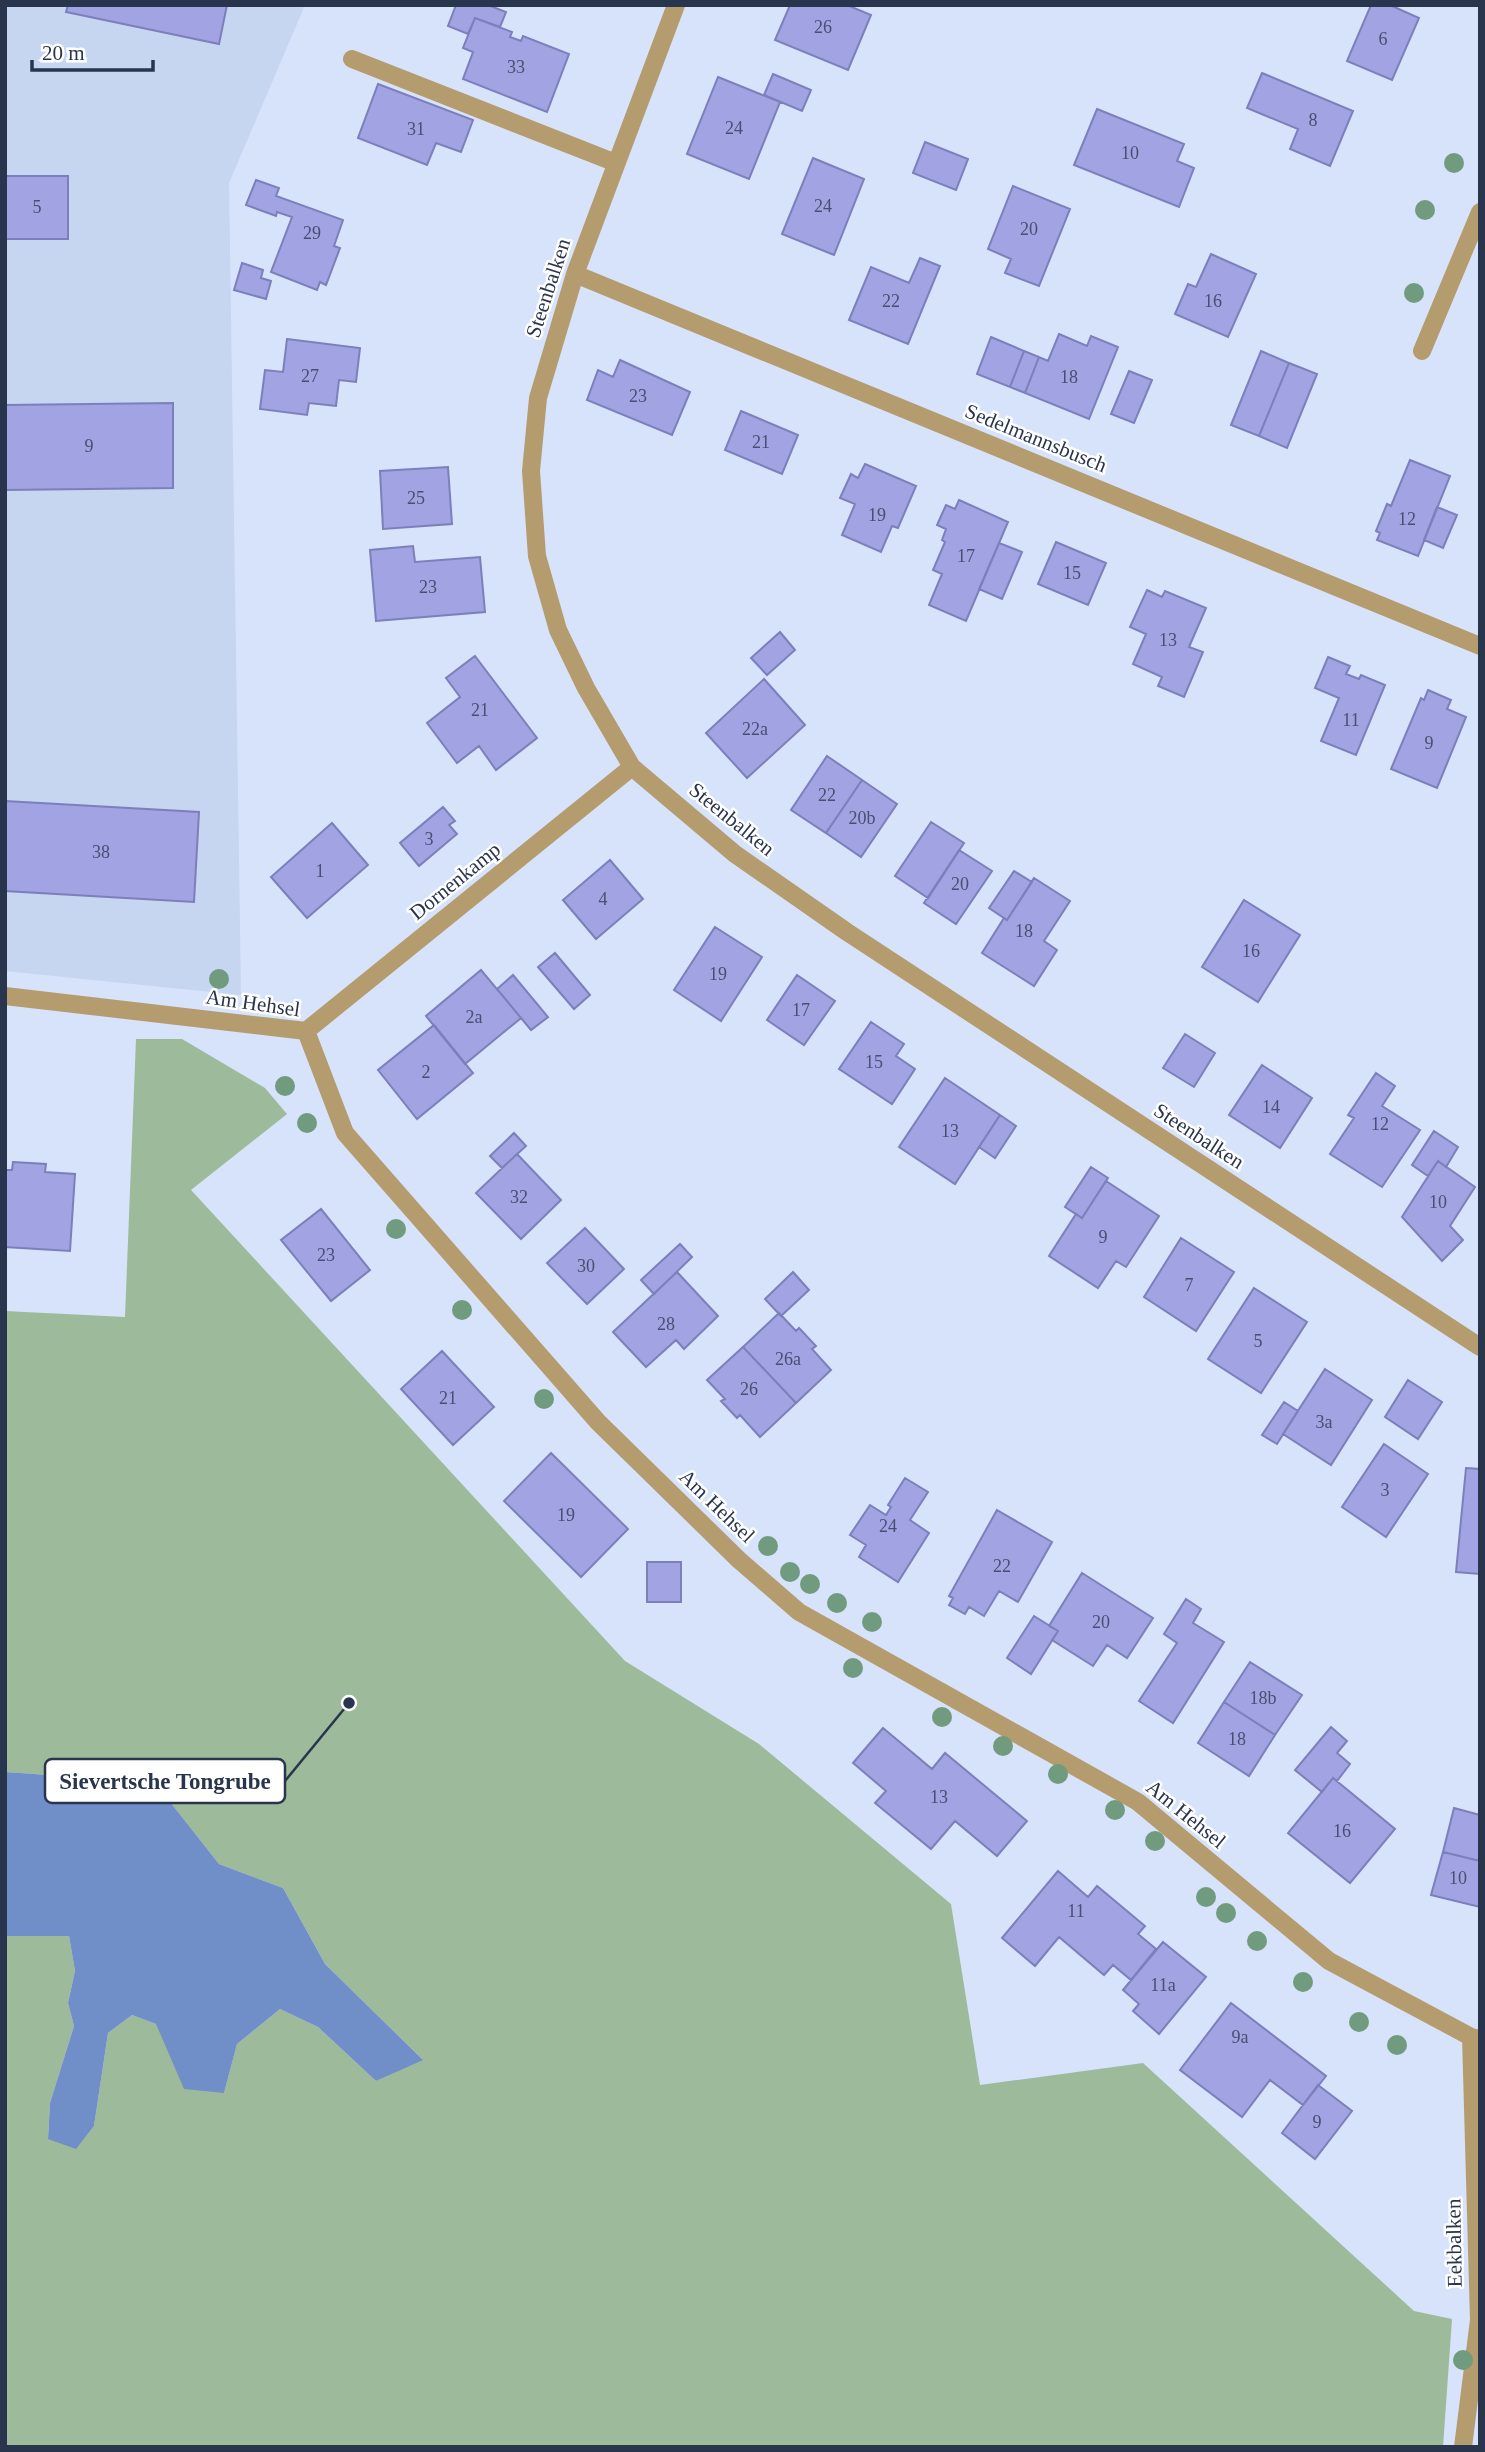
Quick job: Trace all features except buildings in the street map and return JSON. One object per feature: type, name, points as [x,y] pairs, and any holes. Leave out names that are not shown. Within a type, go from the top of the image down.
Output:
[{"type":"street","name":"Steenbalken","points":[[676,5],[575,274],[538,398],[531,471],[537,556],[558,630],[586,688],[632,767],[735,853],[847,932],[1480,1347]]},
{"type":"street","points":[[352,59],[616,163]]},
{"type":"street","points":[[1422,351],[1480,212]]},
{"type":"street","name":"Sedelmannsbusch","points":[[575,274],[1480,646]]},
{"type":"street","name":"Dornenkamp","points":[[306,1031],[632,767]]},
{"type":"street","name":"Am Hehsel","points":[[5,996],[306,1031],[345,1133],[598,1422],[739,1560],[799,1612],[1138,1802],[1329,1961],[1476,2038]]},
{"type":"street","name":"Eekbalken","points":[[1463,2447],[1479,2320],[1476,2038]]},
{"type":"shaded area","points":[[5,5],[305,5],[229,183],[241,995],[5,971]]},
{"type":"green space","points":[[136,1039],[182,1039],[265,1088],[287,1114],[191,1190],[625,1661],[759,1744],[951,1904],[980,2085],[1143,2063],[1414,2311],[1452,2319],[1443,2447],[5,2447],[5,1936],[69,1936],[75,1971],[68,2003],[74,2026],[50,2103],[48,2138],[76,2148],[94,2126],[108,2033],[132,2015],[156,2024],[224,2093],[237,2044],[280,2009],[318,2027],[376,2081],[422,2059],[325,1964],[283,1888],[219,1864],[167,1798],[122,1780],[5,1772],[5,1311],[125,1317]]},
{"type":"water","points":[[5,1772],[122,1780],[167,1798],[219,1864],[283,1888],[325,1964],[423,2060],[376,2081],[318,2027],[280,2009],[237,2044],[224,2093],[184,2089],[156,2024],[132,2015],[108,2033],[94,2126],[76,2149],[48,2139],[50,2103],[74,2026],[68,2003],[75,1971],[69,1936],[5,1936]]},
{"type":"place","name":"Sievertsche Tongrube","points":[[349,1703]]}]
